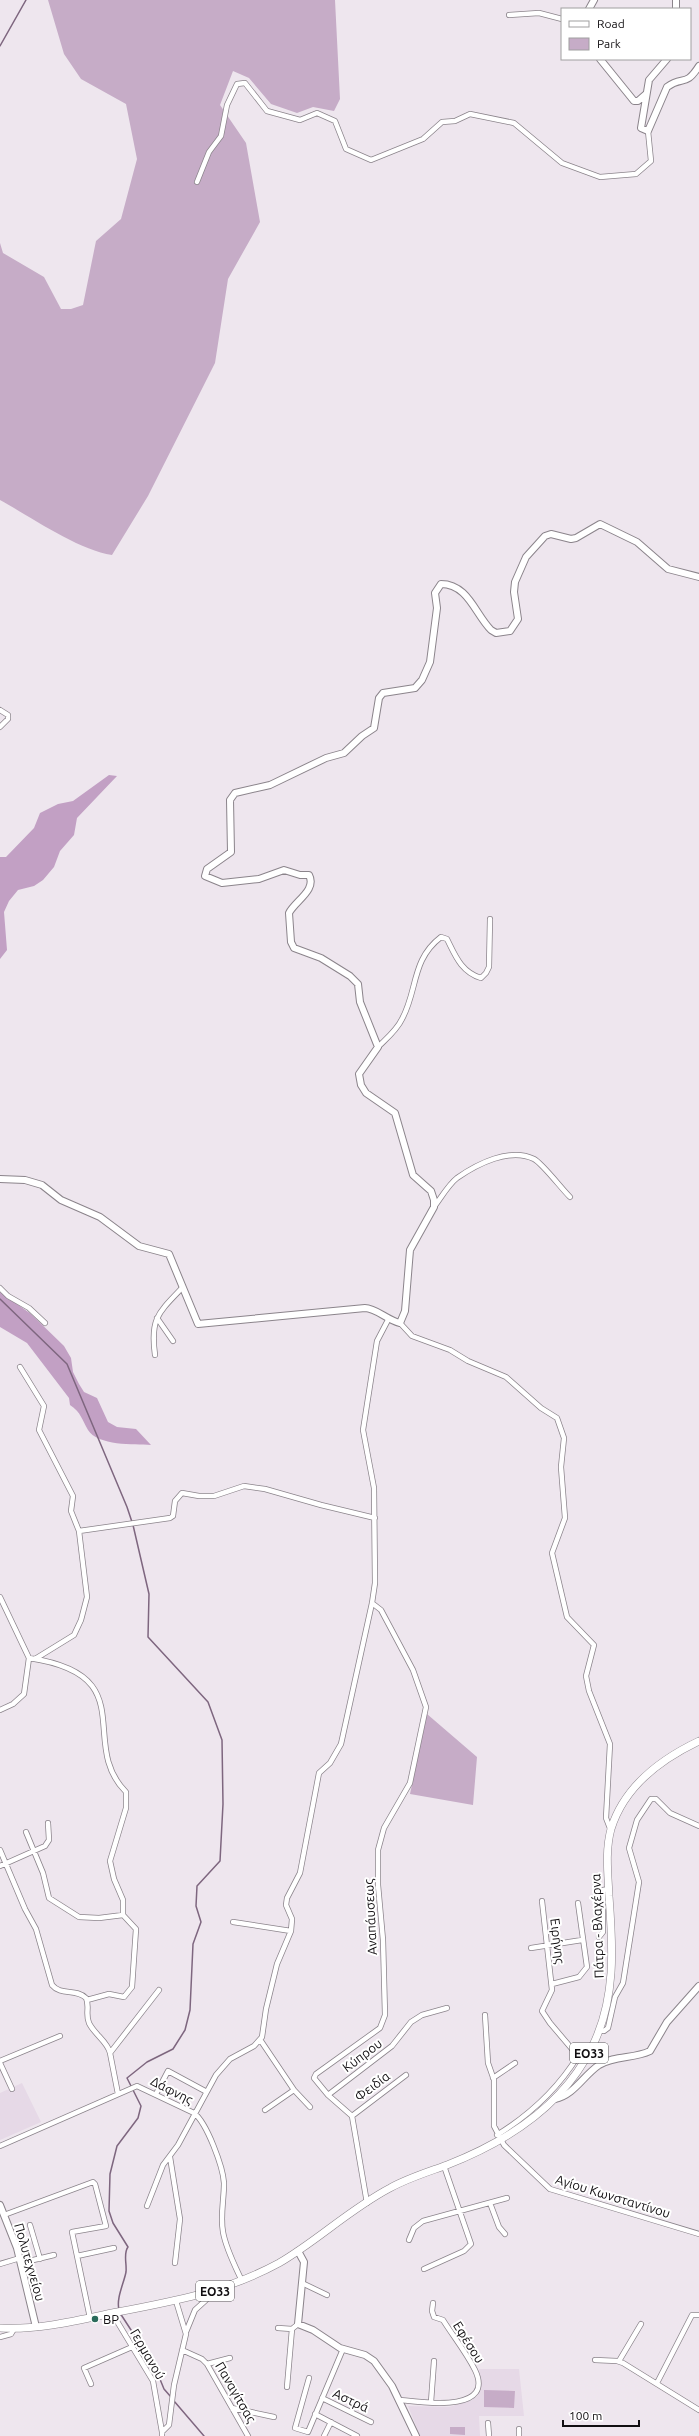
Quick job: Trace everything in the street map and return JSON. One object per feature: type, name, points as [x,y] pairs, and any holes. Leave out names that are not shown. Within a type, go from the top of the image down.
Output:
[{"type":"main road","name":"Πάτρα - Βλαχέρνα","points":[[298,2251],[390,2187],[444,2166],[525,2124],[555,2099],[582,2064],[599,2030],[608,2001],[612,1976],[608,1858],[611,1831],[624,1801],[637,1784],[675,1752],[699,1741]]},
{"type":"main road","name":"ΕΟ33","points":[[0,2328],[14,2329],[36,2327],[90,2318],[176,2301],[220,2290],[242,2281],[298,2251]]},
{"type":"street","points":[[508,15],[539,13],[561,19]]},
{"type":"street","points":[[601,60],[634,101],[638,101],[646,94]]},
{"type":"street","points":[[648,131],[641,128],[640,123],[646,107],[646,94],[649,80],[666,60]]},
{"type":"street","points":[[197,182],[209,152],[221,136],[227,105],[237,84],[245,83],[267,111],[300,120],[317,113],[335,121],[346,149],[371,160],[423,139],[442,122],[455,121],[470,114],[514,124],[562,163],[600,177],[636,174],[651,161],[648,131],[668,87],[673,83],[686,82],[693,76],[699,66]]},
{"type":"street","points":[[378,1046],[360,1002],[358,984],[350,976],[325,960],[294,948],[288,913],[309,888],[311,882],[309,875],[300,875],[284,870],[259,879],[222,883],[205,876],[207,869],[231,852],[230,800],[232,796],[235,793],[270,786],[326,758],[344,753],[362,736],[374,728],[379,698],[382,693],[415,688],[422,680],[430,662],[437,608],[435,593],[441,584],[456,588],[468,596],[491,630],[496,633],[510,631],[518,619],[514,592],[515,582],[526,557],[545,536],[552,534],[570,539],[576,538],[600,524],[637,542],[668,569],[699,577]]},
{"type":"street","points":[[0,710],[8,715],[8,719],[0,727]]},
{"type":"street","points":[[434,1207],[431,1191],[413,1175],[395,1113],[366,1093],[361,1085],[359,1074],[378,1046],[402,1020],[418,967],[430,947],[441,937],[447,939],[456,960],[473,976],[481,978],[486,974],[489,967],[490,919]]},
{"type":"street","points":[[400,1323],[405,1311],[410,1250],[434,1207],[457,1179],[475,1168],[508,1154],[523,1155],[536,1159],[570,1197]]},
{"type":"street","points":[[0,1179],[25,1180],[42,1185],[61,1200],[100,1217],[139,1246],[169,1254],[172,1257],[194,1319],[200,1324],[365,1308],[374,1310],[388,1320],[400,1323],[406,1331],[418,1339],[450,1350],[468,1361],[506,1377],[541,1408],[557,1418],[562,1428],[564,1438],[561,1467],[565,1518],[552,1553],[567,1617],[594,1644],[586,1676],[589,1691],[610,1744],[606,1818],[611,1831]]},
{"type":"street","points":[[0,1288],[8,1296],[29,1308],[45,1323]]},
{"type":"street","points":[[155,1355],[152,1330],[157,1318],[182,1288]]},
{"type":"street","points":[[157,1318],[172,1341]]},
{"type":"street","points":[[310,2107],[294,2090],[261,2041],[277,1964],[290,1931],[292,1919],[286,1905],[287,1898],[300,1873],[319,1773],[330,1763],[341,1744],[372,1603],[375,1583],[374,1488],[363,1430],[377,1341],[388,1320]]},
{"type":"street","points":[[20,1367],[44,1406],[39,1430],[73,1496],[71,1512],[79,1531],[87,1597],[81,1620],[71,1638],[45,1651],[35,1659]]},
{"type":"street","points":[[79,1531],[170,1518],[173,1516],[175,1501],[182,1493],[199,1496],[214,1496],[244,1486],[265,1488],[321,1505],[375,1518]]},
{"type":"street","points":[[0,1597],[29,1658],[24,1694],[18,1701],[0,1710]]},
{"type":"street","name":"Αναπάυσεως","points":[[352,2116],[328,2095],[316,2082],[316,2074],[380,2028],[385,2015],[383,1940],[378,1885],[378,1850],[384,1828],[410,1782],[426,1708],[417,1677],[381,1610],[372,1603]]},
{"type":"street","points":[[29,1658],[58,1665],[76,1673],[94,1689],[101,1702],[109,1767],[112,1775],[126,1792],[127,1800],[110,1861],[114,1879],[123,1900],[123,1915],[136,1929],[132,1987],[124,1997],[109,1994],[87,2000]]},
{"type":"street","points":[[599,2030],[604,2031],[608,2028],[617,1992],[622,1983],[639,1882],[629,1848],[637,1820],[651,1799],[656,1800],[670,1813],[699,1826]]},
{"type":"street","points":[[0,1866],[34,1851],[48,1842],[48,1823]]},
{"type":"street","points":[[26,1832],[43,1873],[47,1895],[50,1899],[79,1917],[99,1918],[123,1915]]},
{"type":"street","points":[[0,1850],[25,1909],[36,1929],[52,1985],[61,1991],[78,1992],[87,2000],[89,2022],[98,2038],[109,2048],[118,2094]]},
{"type":"street","points":[[599,1937],[604,1932],[603,1890],[609,1889]]},
{"type":"street","name":"Ειρήνης","points":[[542,1901],[552,1984]]},
{"type":"street","points":[[485,2015],[488,2063],[494,2078],[493,2109],[498,2137],[541,2104],[566,2075],[578,2056],[550,2023],[542,2011],[551,1995],[552,1984],[578,1977],[584,1972],[587,1966],[582,1940],[578,1903]]},
{"type":"street","points":[[233,1922],[290,1931]]},
{"type":"street","points":[[531,1948],[582,1940]]},
{"type":"street","points":[[555,2099],[567,2095],[591,2071],[608,2060],[650,2051],[667,2022],[699,1986]]},
{"type":"street","points":[[110,2053],[159,1990]]},
{"type":"street","name":"Κύπρου","points":[[328,2095],[392,2046],[411,2022],[422,2015],[447,2008]]},
{"type":"street","points":[[12,2089],[0,2062],[60,2036]]},
{"type":"street","points":[[147,2206],[162,2167],[170,2157],[216,2075],[230,2059],[261,2041]]},
{"type":"street","points":[[494,2078],[514,2063]]},
{"type":"street","points":[[156,2094],[168,2071],[206,2091]]},
{"type":"street","name":"Φειδία","points":[[352,2116],[406,2075]]},
{"type":"street","name":"Δάφνης","points":[[0,2146],[133,2087],[141,2087],[194,2114]]},
{"type":"street","points":[[264,2110],[294,2090]]},
{"type":"street","points":[[194,2114],[210,2138],[222,2171],[224,2181],[223,2233],[242,2281]]},
{"type":"street","points":[[352,2116],[367,2203]]},
{"type":"street","name":"Αγίου Κωνσταντίνου","points":[[498,2137],[522,2164],[550,2189],[699,2234]]},
{"type":"street","points":[[170,2157],[175,2174],[180,2219],[175,2263]]},
{"type":"street","points":[[424,2269],[464,2251],[470,2247],[471,2242],[444,2166]]},
{"type":"street","points":[[4,2215],[93,2182],[97,2186],[106,2226],[72,2232],[90,2318]]},
{"type":"street","points":[[410,2240],[414,2228],[423,2221],[507,2198]]},
{"type":"street","points":[[490,2203],[499,2227],[505,2234]]},
{"type":"street","name":"Πολυτεχνείου","points":[[0,2205],[21,2261],[36,2327]]},
{"type":"street","points":[[30,2225],[40,2258]]},
{"type":"street","points":[[77,2256],[114,2248]]},
{"type":"street","points":[[278,2328],[292,2328],[298,2324],[304,2284],[304,2262],[298,2251]]},
{"type":"street","points":[[0,2264],[54,2255]]},
{"type":"street","points":[[304,2284],[327,2295]]},
{"type":"street","name":"Γερμανού","points":[[162,2434],[169,2425],[172,2395],[190,2318],[199,2305],[206,2300]]},
{"type":"street","points":[[176,2301],[186,2334]]},
{"type":"street","name":"Εφέσου","points":[[400,2400],[455,2403],[468,2399],[474,2394],[477,2383],[473,2366],[442,2320],[434,2317],[432,2311],[433,2303]]},
{"type":"street","name":"Γερμανού","points":[[114,2313],[154,2384],[162,2434]]},
{"type":"street","points":[[657,2383],[680,2340],[686,2321],[692,2315],[699,2315]]},
{"type":"street","points":[[298,2324],[343,2349],[365,2356],[374,2361],[400,2400],[416,2436]]},
{"type":"street","points":[[619,2361],[641,2324]]},
{"type":"street","points":[[287,2387],[292,2328]]},
{"type":"street","points":[[0,2337],[11,2334],[14,2329]]},
{"type":"street","points":[[91,2384],[84,2368],[132,2347]]},
{"type":"street","points":[[309,2378],[295,2428],[308,2432],[343,2349]]},
{"type":"street","name":"Παναγίτσας","points":[[182,2350],[202,2359],[207,2364],[248,2436]]},
{"type":"street","points":[[207,2364],[230,2358]]},
{"type":"street","points":[[595,2360],[619,2361],[699,2410]]},
{"type":"street","points":[[431,2402],[434,2361]]},
{"type":"street","name":"Αστρά","points":[[322,2398],[371,2422]]},
{"type":"street","points":[[232,2408],[274,2417]]},
{"type":"street","points":[[315,2414],[357,2436]]},
{"type":"street","points":[[324,2436],[331,2422]]},
{"type":"street","points":[[488,2423],[489,2436]]},
{"type":"street","points":[[519,2429],[519,2436]]},
{"type":"shaded area","points":[[109,775],[117,776],[77,818],[74,835],[60,851],[54,867],[43,880],[34,886],[18,890],[9,901],[4,912],[7,950],[0,959],[0,857],[6,857],[34,828],[40,813],[58,804],[73,801]]},
{"type":"shaded area","points":[[0,1292],[31,1314],[64,1346],[71,1358],[73,1372],[79,1384],[84,1392],[97,1398],[108,1422],[117,1427],[136,1429],[151,1445],[108,1442],[93,1435],[88,1430],[79,1413],[70,1405],[69,1398],[27,1343],[0,1327]]},
{"type":"shaded area","points":[[22,2083],[41,2122],[0,2140],[0,2093]]},
{"type":"shaded area","points":[[479,2369],[519,2369],[524,2416],[479,2416],[480,2436],[420,2436],[408,2406],[449,2407],[472,2400],[477,2396],[480,2387]]},
{"type":"green space","points":[[48,0],[335,0],[340,99],[334,111],[313,107],[297,113],[271,104],[249,78],[233,71],[220,105],[246,143],[260,222],[228,279],[215,363],[148,496],[112,555],[85,547],[70,540],[0,500],[0,243],[3,253],[44,277],[61,309],[71,309],[83,305],[96,241],[121,219],[137,159],[126,104],[81,79],[64,54]]},
{"type":"green space","points":[[427,1714],[477,1757],[473,1805],[410,1794]]},
{"type":"green space","points":[[484,2390],[515,2391],[514,2408],[484,2407]]},
{"type":"green space","points":[[450,2427],[465,2427],[465,2435],[450,2434]]},
{"type":"waterway","points":[[0,46],[26,0]]},
{"type":"waterway","points":[[0,1299],[67,1364],[132,1522]]},
{"type":"waterway","points":[[119,2310],[118,2305],[126,2272],[125,2255],[128,2247],[113,2223],[109,2211],[110,2174],[117,2146],[138,2118],[141,2106],[127,2078],[147,2062],[173,2049],[185,2030],[190,2010],[193,1944],[201,1922],[196,1906],[197,1886],[220,1861],[223,1804],[222,1740],[208,1702],[148,1637],[149,1594],[133,1525]]},
{"type":"waterway","points":[[120,2313],[155,2367],[164,2389],[171,2397]]},
{"type":"waterway","points":[[174,2401],[204,2436]]},
{"type":"place","name":"BP","points":[[95,2319]]}]
